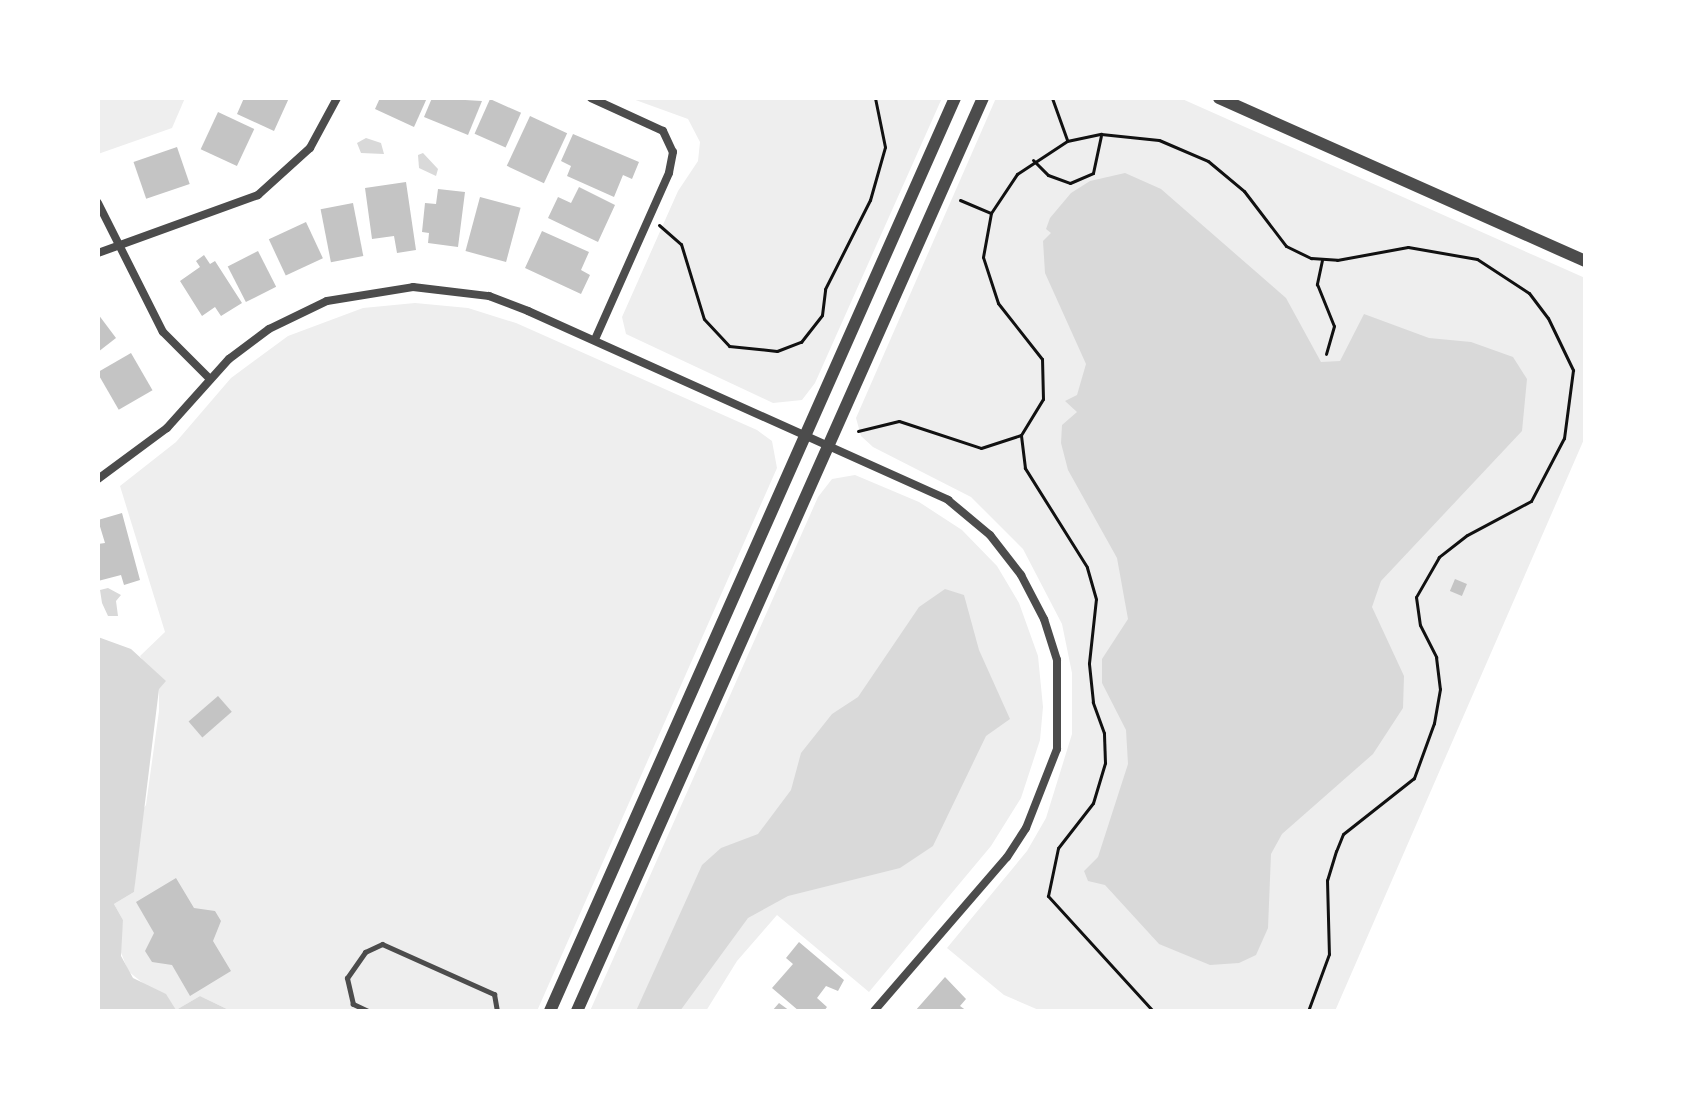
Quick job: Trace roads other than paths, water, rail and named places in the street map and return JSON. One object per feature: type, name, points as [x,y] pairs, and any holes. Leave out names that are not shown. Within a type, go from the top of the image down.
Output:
[{"type":"street","points":[[98,253],[258,195],[310,148],[337,98]]},
{"type":"street","points":[[591,98],[663,131],[672,145],[669,173],[595,339]]},
{"type":"street","points":[[550,1011],[955,98]]},
{"type":"street","points":[[577,1011],[983,98]]},
{"type":"street","points":[[1219,98],[1585,261]]},
{"type":"street","points":[[98,203],[163,332],[209,378]]},
{"type":"street","points":[[98,479],[167,428],[209,378],[238,351],[299,312],[381,288],[450,289],[489,296],[595,339],[948,500],[990,535],[1021,575],[1044,619],[1057,660],[1057,749],[1026,828],[874,1011]]},
{"type":"lane","points":[[368,1011],[353,1004],[347,978],[365,952],[382,944],[494,994],[497,1011]]}]
